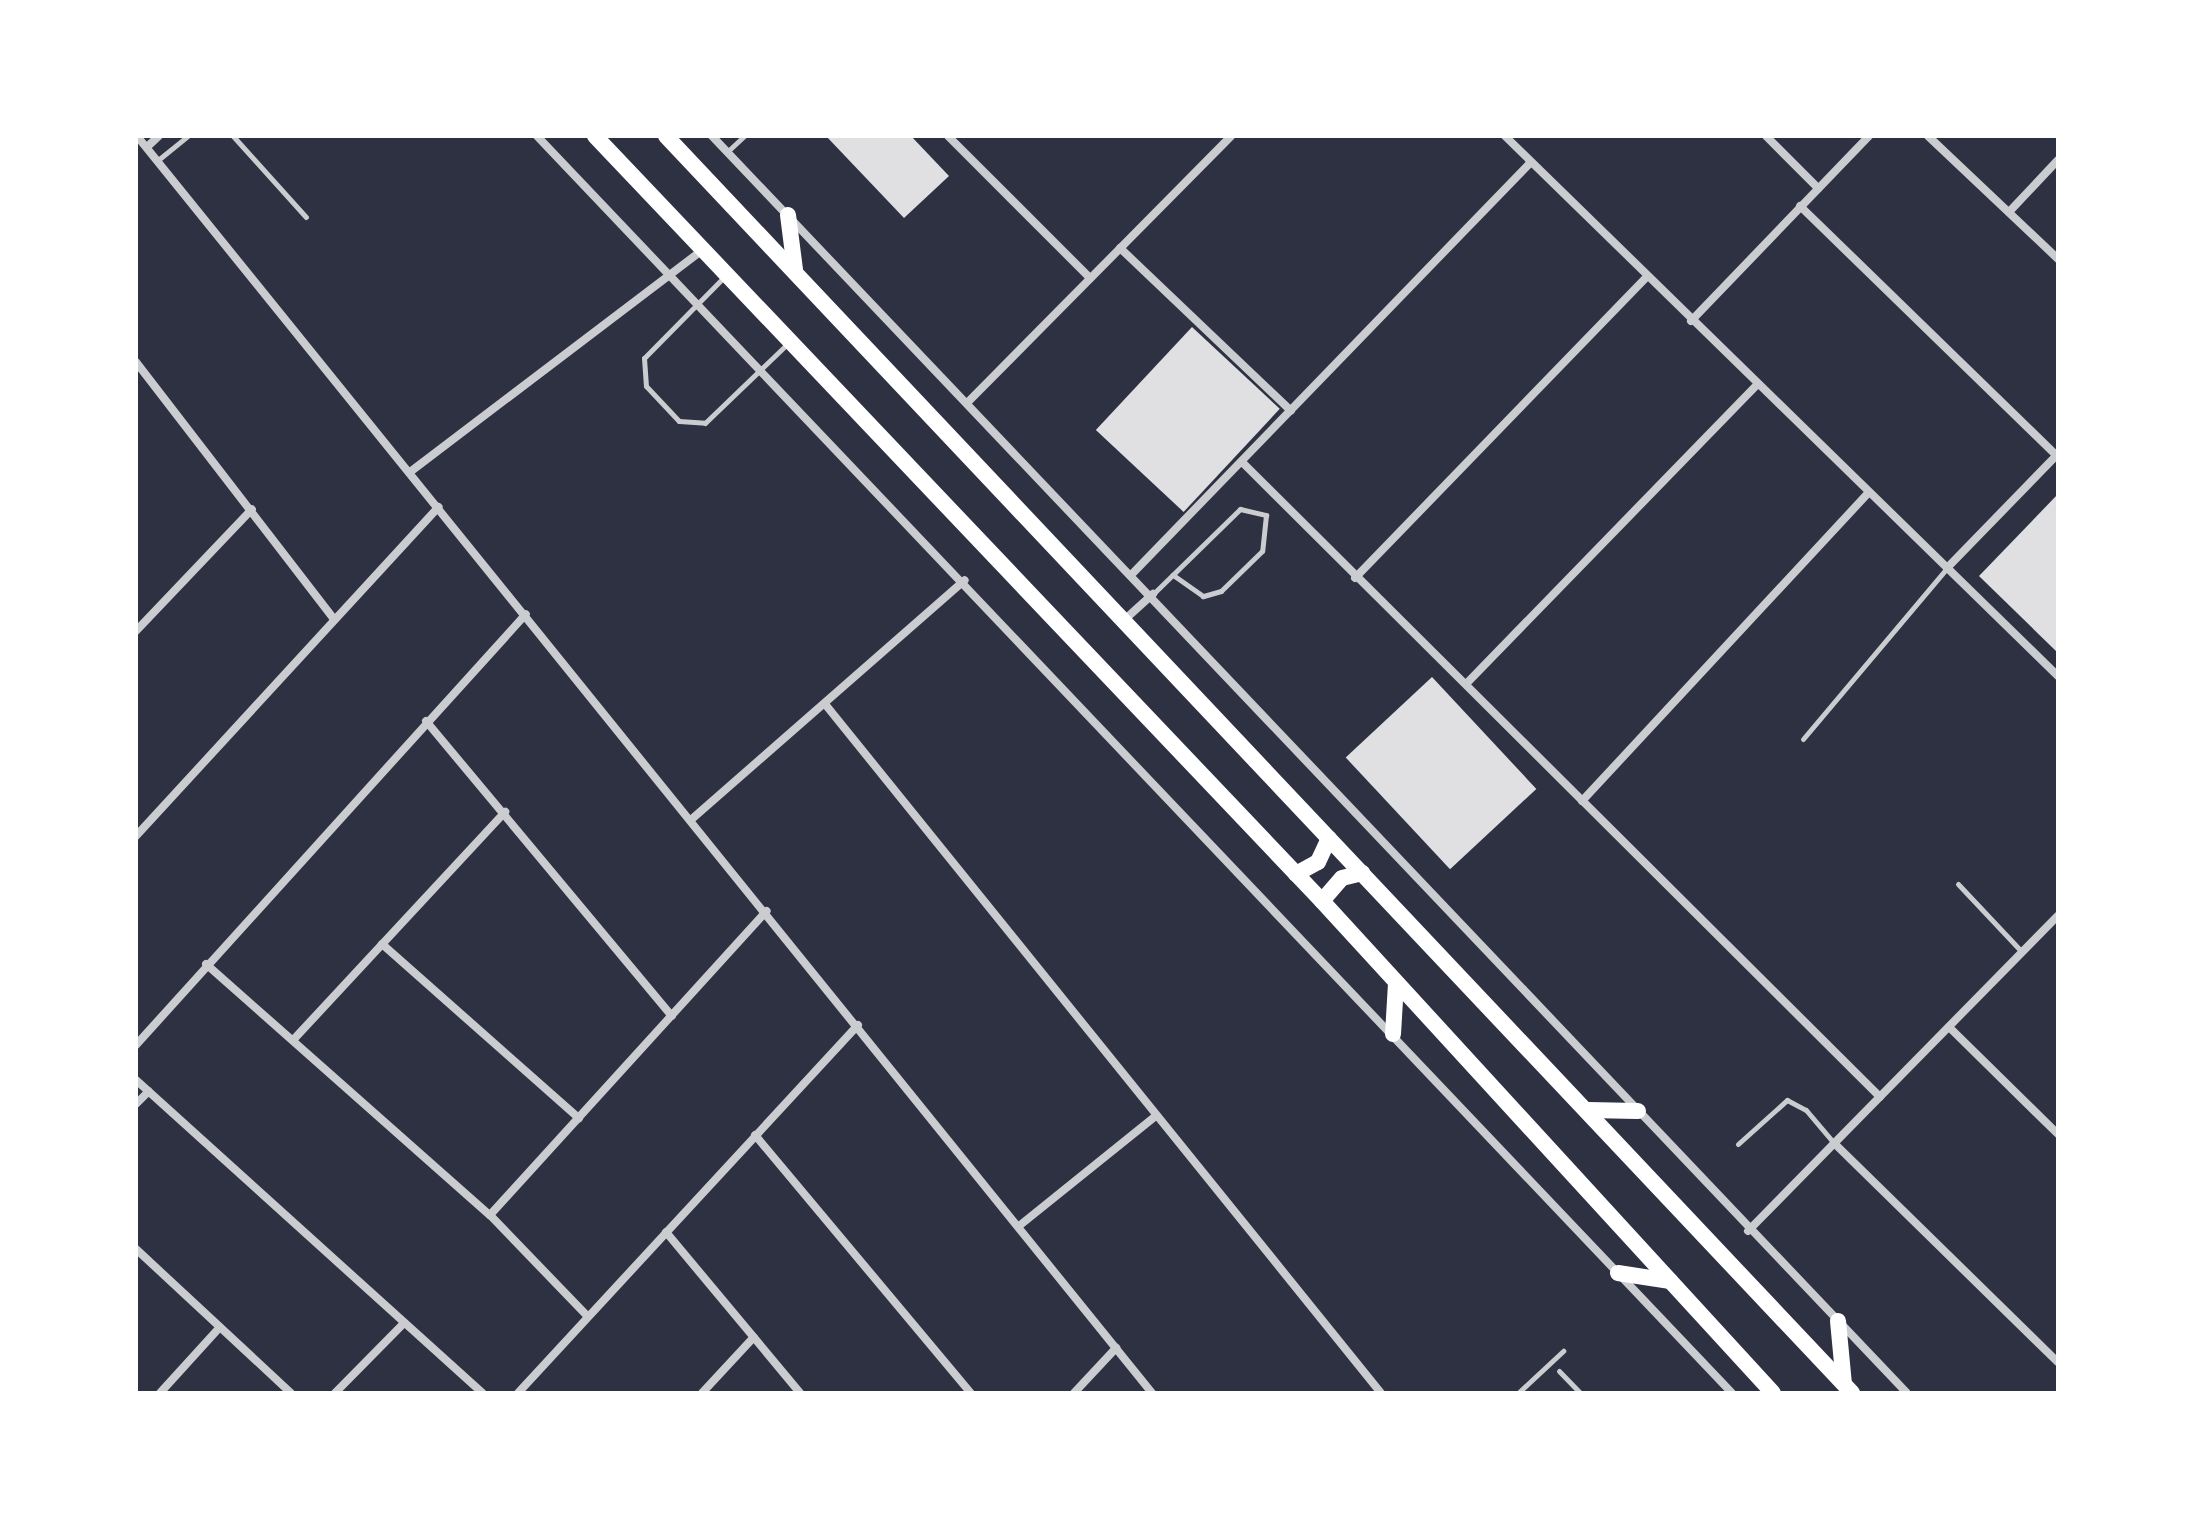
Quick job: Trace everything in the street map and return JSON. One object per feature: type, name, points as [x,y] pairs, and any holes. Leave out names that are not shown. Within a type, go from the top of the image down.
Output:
[{"type":"main road","points":[[595,136],[1322,901],[1773,1393]]},
{"type":"main road","points":[[666,136],[1848,1389]]},
{"type":"main road","points":[[788,215],[795,270]]},
{"type":"main road","points":[[1296,874],[1318,862],[1329,838]]},
{"type":"main road","points":[[1322,901],[1342,878],[1362,873]]},
{"type":"main road","points":[[1393,1034],[1396,984]]},
{"type":"main road","points":[[1588,1110],[1638,1111]]},
{"type":"main road","points":[[1618,1273],[1670,1281]]},
{"type":"main road","points":[[1838,1321],[1848,1389]]},
{"type":"street","points":[[137,136],[693,818],[1152,1393]]},
{"type":"street","points":[[147,147],[159,136]]},
{"type":"street","points":[[537,136],[965,580],[1732,1393]]},
{"type":"street","points":[[712,136],[1153,594],[1748,1231],[1907,1393]]},
{"type":"street","points":[[948,136],[1090,278]]},
{"type":"street","points":[[968,402],[1231,136]]},
{"type":"street","points":[[1505,136],[1867,494],[2057,674]]},
{"type":"street","points":[[1766,136],[1818,188]]},
{"type":"street","points":[[1691,321],[1869,136]]},
{"type":"street","points":[[1928,136],[2058,259]]},
{"type":"street","points":[[2009,212],[2058,160]]},
{"type":"street","points":[[1133,573],[1531,162]]},
{"type":"street","points":[[1800,206],[2057,455],[1947,568]]},
{"type":"street","points":[[1120,248],[1291,411]]},
{"type":"street","points":[[410,472],[703,249]]},
{"type":"street","points":[[1355,578],[1646,278]]},
{"type":"street","points":[[136,362],[334,619]]},
{"type":"street","points":[[1467,683],[1758,384]]},
{"type":"street","points":[[1242,462],[1355,578],[1467,683],[1880,1097]]},
{"type":"street","points":[[1582,801],[1867,494]]},
{"type":"street","points":[[136,836],[439,507]]},
{"type":"street","points":[[136,631],[252,509]]},
{"type":"street","points":[[693,818],[965,580]]},
{"type":"street","points":[[1122,622],[1153,594]]},
{"type":"street","points":[[136,1045],[206,964],[526,614]]},
{"type":"street","points":[[825,704],[1381,1393]]},
{"type":"street","points":[[426,721],[672,1016]]},
{"type":"street","points":[[295,1038],[505,812]]},
{"type":"street","points":[[490,1215],[767,911]]},
{"type":"street","points":[[1748,1231],[2057,920]]},
{"type":"street","points":[[382,944],[579,1118]]},
{"type":"street","points":[[206,964],[295,1038],[490,1215],[588,1317]]},
{"type":"street","points":[[518,1393],[858,1025]]},
{"type":"street","points":[[1949,1027],[2058,1134]]},
{"type":"street","points":[[136,1080],[482,1393]]},
{"type":"street","points":[[136,1104],[149,1091]]},
{"type":"street","points":[[1019,1226],[1156,1116]]},
{"type":"street","points":[[755,1135],[971,1393]]},
{"type":"street","points":[[1834,1143],[2058,1362]]},
{"type":"street","points":[[666,1232],[800,1393]]},
{"type":"street","points":[[136,1249],[291,1393]]},
{"type":"street","points":[[335,1393],[404,1323]]},
{"type":"street","points":[[160,1393],[220,1327]]},
{"type":"street","points":[[702,1393],[754,1337]]},
{"type":"street","points":[[1074,1393],[1116,1348]]},
{"type":"lane","points":[[158,160],[188,136]]},
{"type":"lane","points":[[233,136],[306,217]]},
{"type":"lane","points":[[727,152],[744,136]]},
{"type":"lane","points":[[727,274],[648,350],[642,367],[646,386],[679,421],[705,423],[790,341]]},
{"type":"lane","points":[[1153,594],[1240,509],[1266,515],[1262,551],[1221,591],[1203,596],[1173,575]]},
{"type":"lane","points":[[1803,739],[1947,568]]},
{"type":"lane","points":[[1958,884],[2022,952]]},
{"type":"lane","points":[[1738,1144],[1787,1100],[1806,1110],[1834,1143]]},
{"type":"lane","points":[[1518,1393],[1563,1351]]},
{"type":"lane","points":[[1559,1371],[1580,1393]]},
{"type":"building","points":[[826,136],[911,136],[949,176],[904,218]]},
{"type":"building","points":[[1192,327],[1280,409],[1184,512],[1096,430]]},
{"type":"building","points":[[2058,494],[2058,653],[1979,576]]},
{"type":"building","points":[[1432,677],[1536,789],[1450,869],[1346,757]]}]
